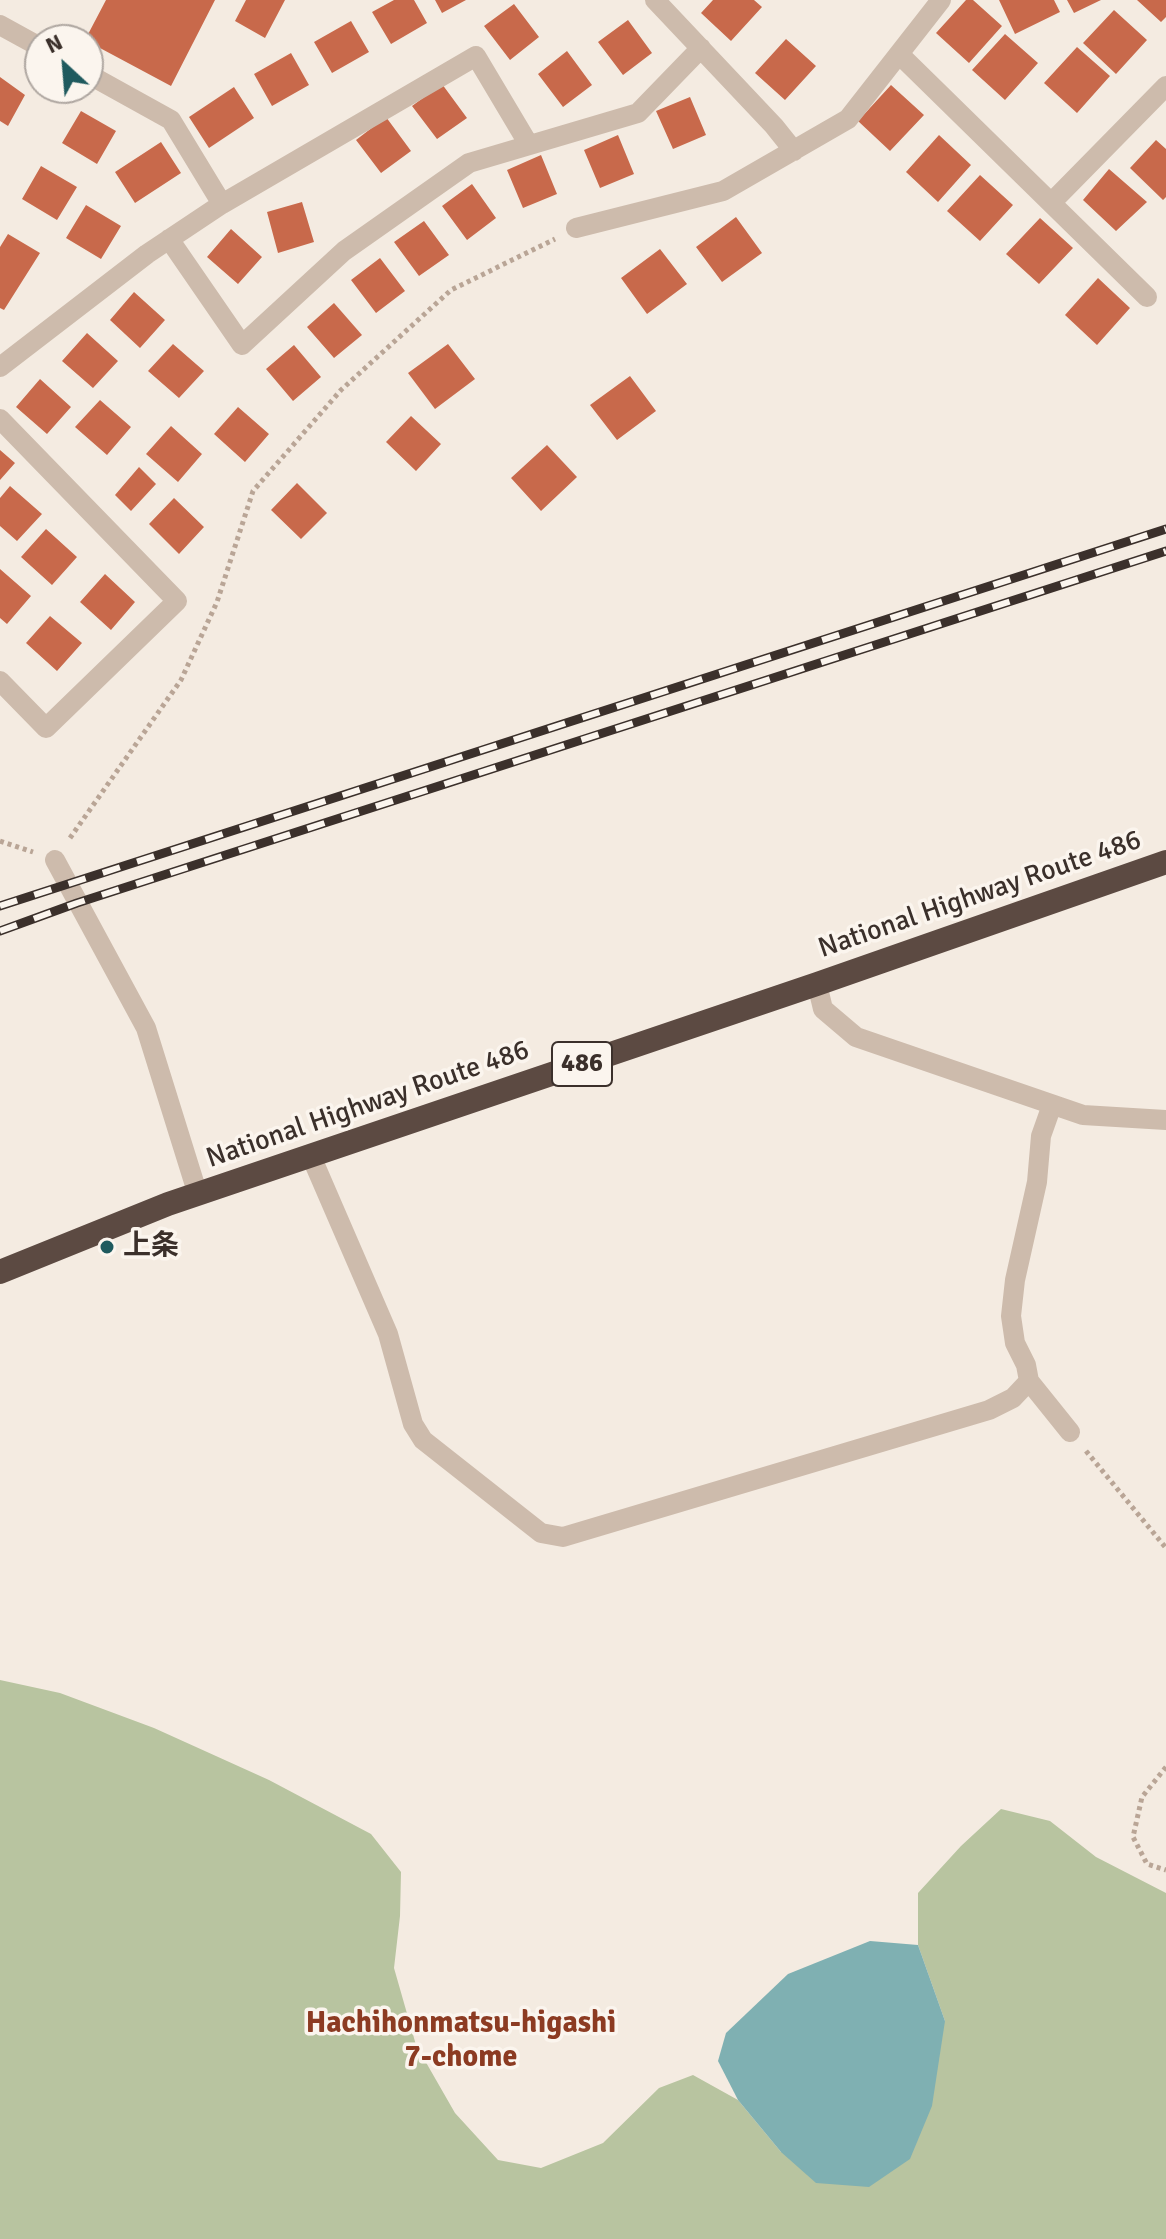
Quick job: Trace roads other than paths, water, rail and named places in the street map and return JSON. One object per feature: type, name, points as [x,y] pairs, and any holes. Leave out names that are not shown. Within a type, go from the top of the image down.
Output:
[{"type":"highway","name":"National Highway Route 486","points":[[0,1272],[168,1204],[1166,862]]},
{"type":"street","points":[[655,0],[794,151]]},
{"type":"street","points":[[576,228],[723,191],[848,119],[941,0]]},
{"type":"street","points":[[0,25],[24,38]]},
{"type":"street","points":[[169,239],[242,345],[344,251],[469,163],[638,113],[701,48]]},
{"type":"street","points":[[899,54],[1147,297]]},
{"type":"street","points":[[0,367],[169,239],[222,204],[476,56],[529,145]]},
{"type":"street","points":[[104,83],[171,120],[222,204]]},
{"type":"street","points":[[1051,203],[1166,86]]},
{"type":"street","points":[[0,419],[177,601],[46,728],[0,681]]},
{"type":"street","points":[[55,860],[146,1028],[198,1195]]},
{"type":"street","points":[[817,984],[823,1009],[856,1037],[1083,1115],[1166,1120]]},
{"type":"street","points":[[1052,1105],[1041,1136],[1037,1182],[1015,1280],[1011,1316],[1015,1343],[1026,1365],[1029,1381],[1070,1432]]},
{"type":"street","points":[[311,1156],[388,1334],[413,1424],[423,1440],[541,1533],[563,1537],[989,1410],[1013,1398],[1029,1381]]},
{"type":"water","points":[[870,1941],[918,1945],[945,2021],[932,2106],[910,2159],[869,2187],[816,2183],[781,2152],[738,2100],[718,2061],[726,2033],[788,1974]]},
{"type":"railway","points":[[0,906],[1166,529]]},
{"type":"railway","points":[[0,931],[77,903],[1166,551]]},
{"type":"place","name":"上条","points":[[107,1247]]},
{"type":"district","name":"Hachihonmatsu-higashi 7-chome","points":[[461,2041]]}]
